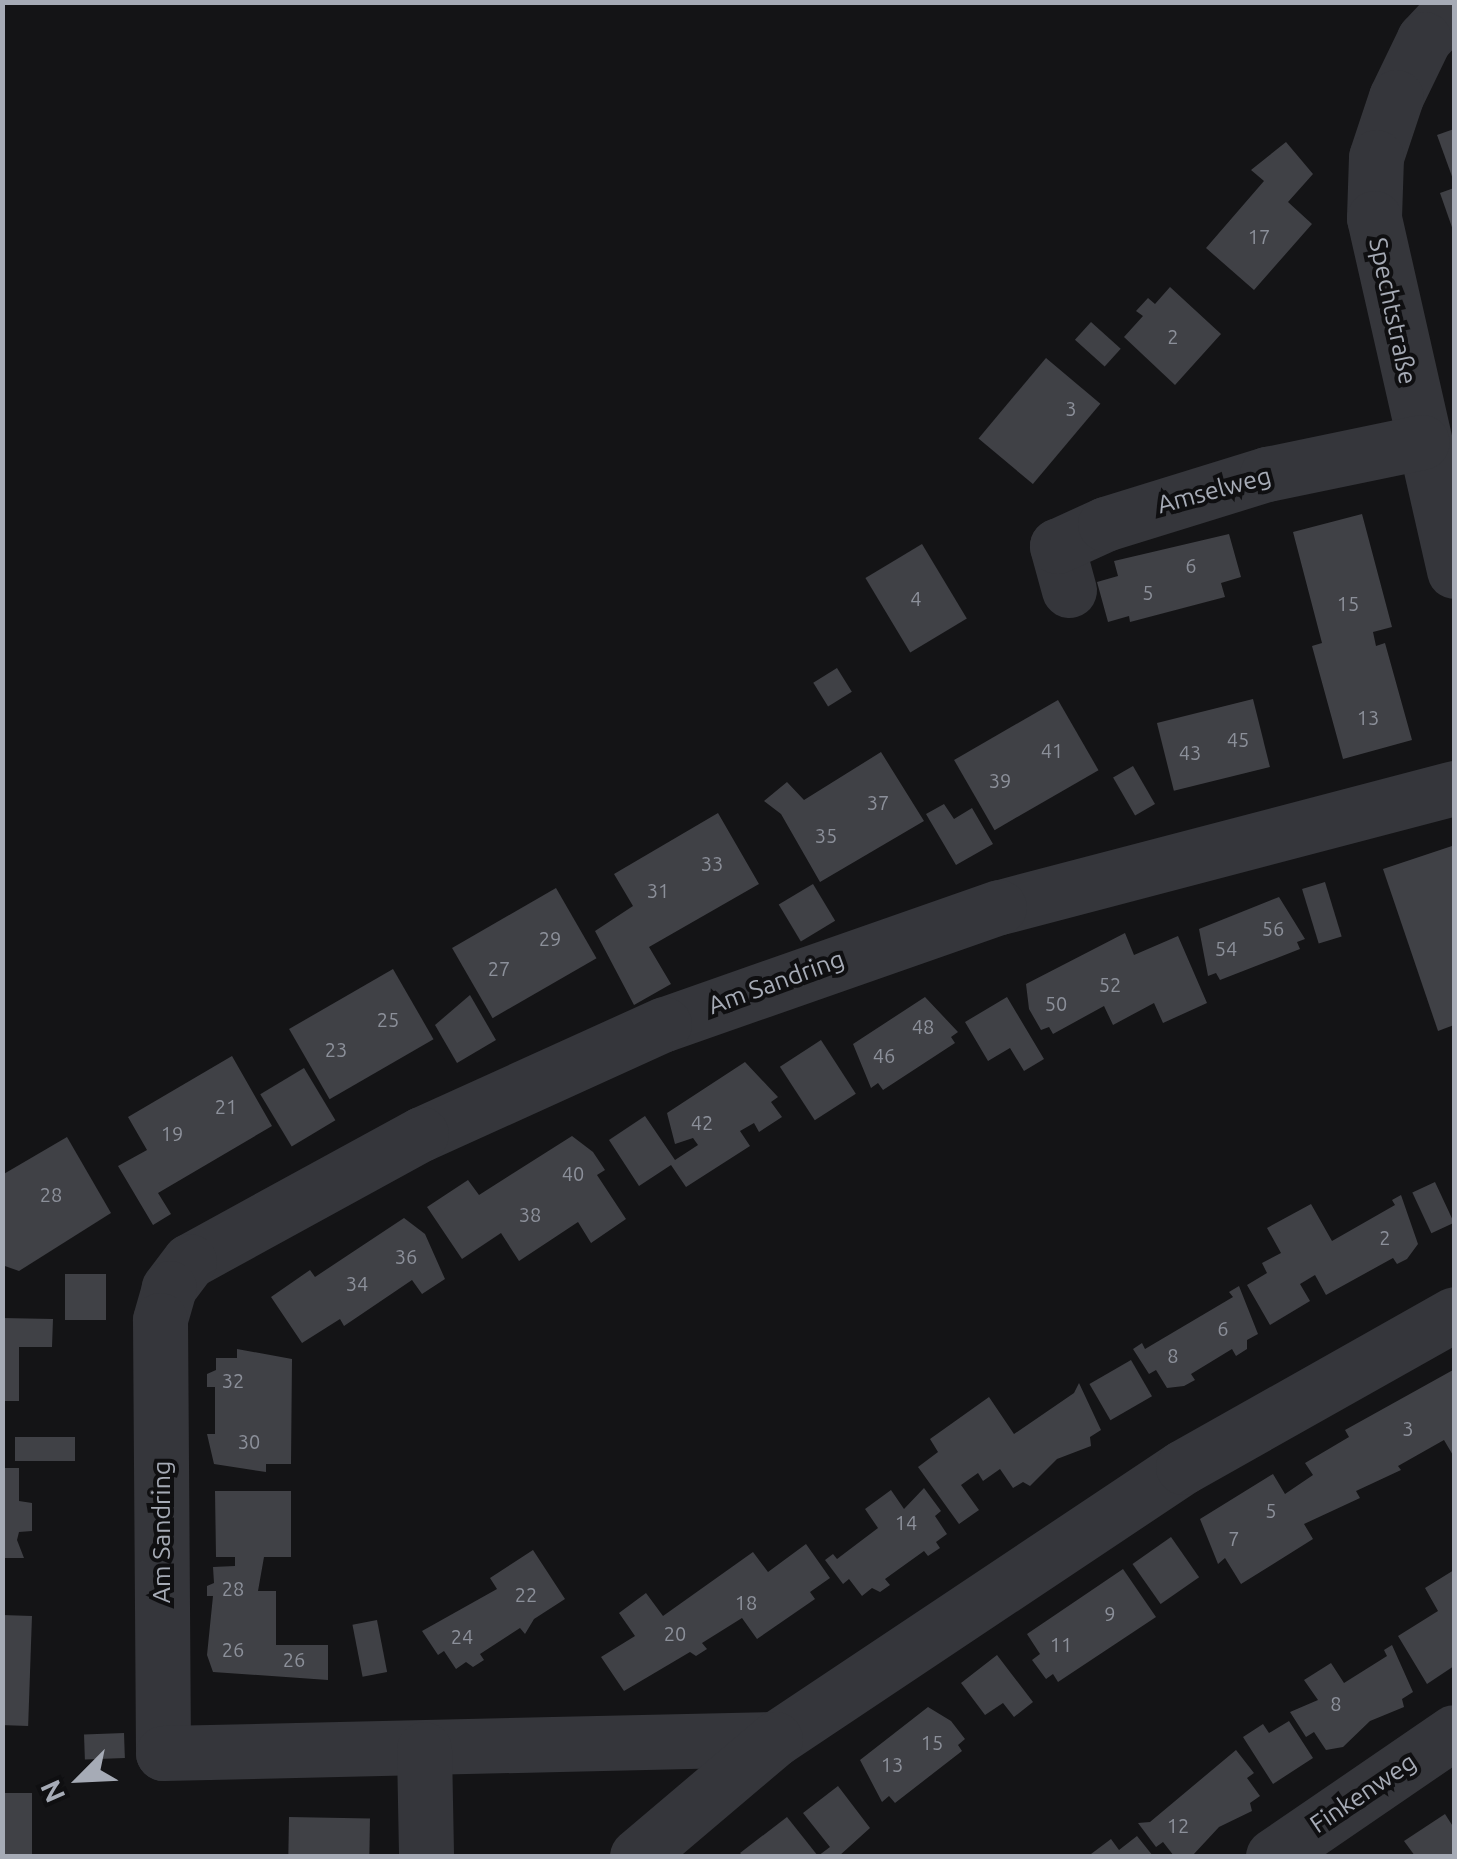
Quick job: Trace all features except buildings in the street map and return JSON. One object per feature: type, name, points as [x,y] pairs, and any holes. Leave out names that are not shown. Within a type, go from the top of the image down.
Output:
[{"type":"street","name":"Spechtstraße","points":[[1451,544],[1422,442],[1381,264],[1376,157],[1424,39],[1454,7]]},
{"type":"street","name":"Amselweg","points":[[1070,590],[1057,546],[1104,524],[1267,474],[1422,442]]},
{"type":"street","name":"Am Sandring","points":[[775,1740],[163,1753],[160,1320],[168,1288],[190,1261],[421,1134],[664,1024],[999,907],[1454,788]]},
{"type":"street","points":[[636,1856],[775,1740],[1183,1467],[1454,1314]]},
{"type":"street","name":"Finkenweg","points":[[1273,1856],[1454,1732]]},
{"type":"street","points":[[424,1748],[426,1856]]}]
